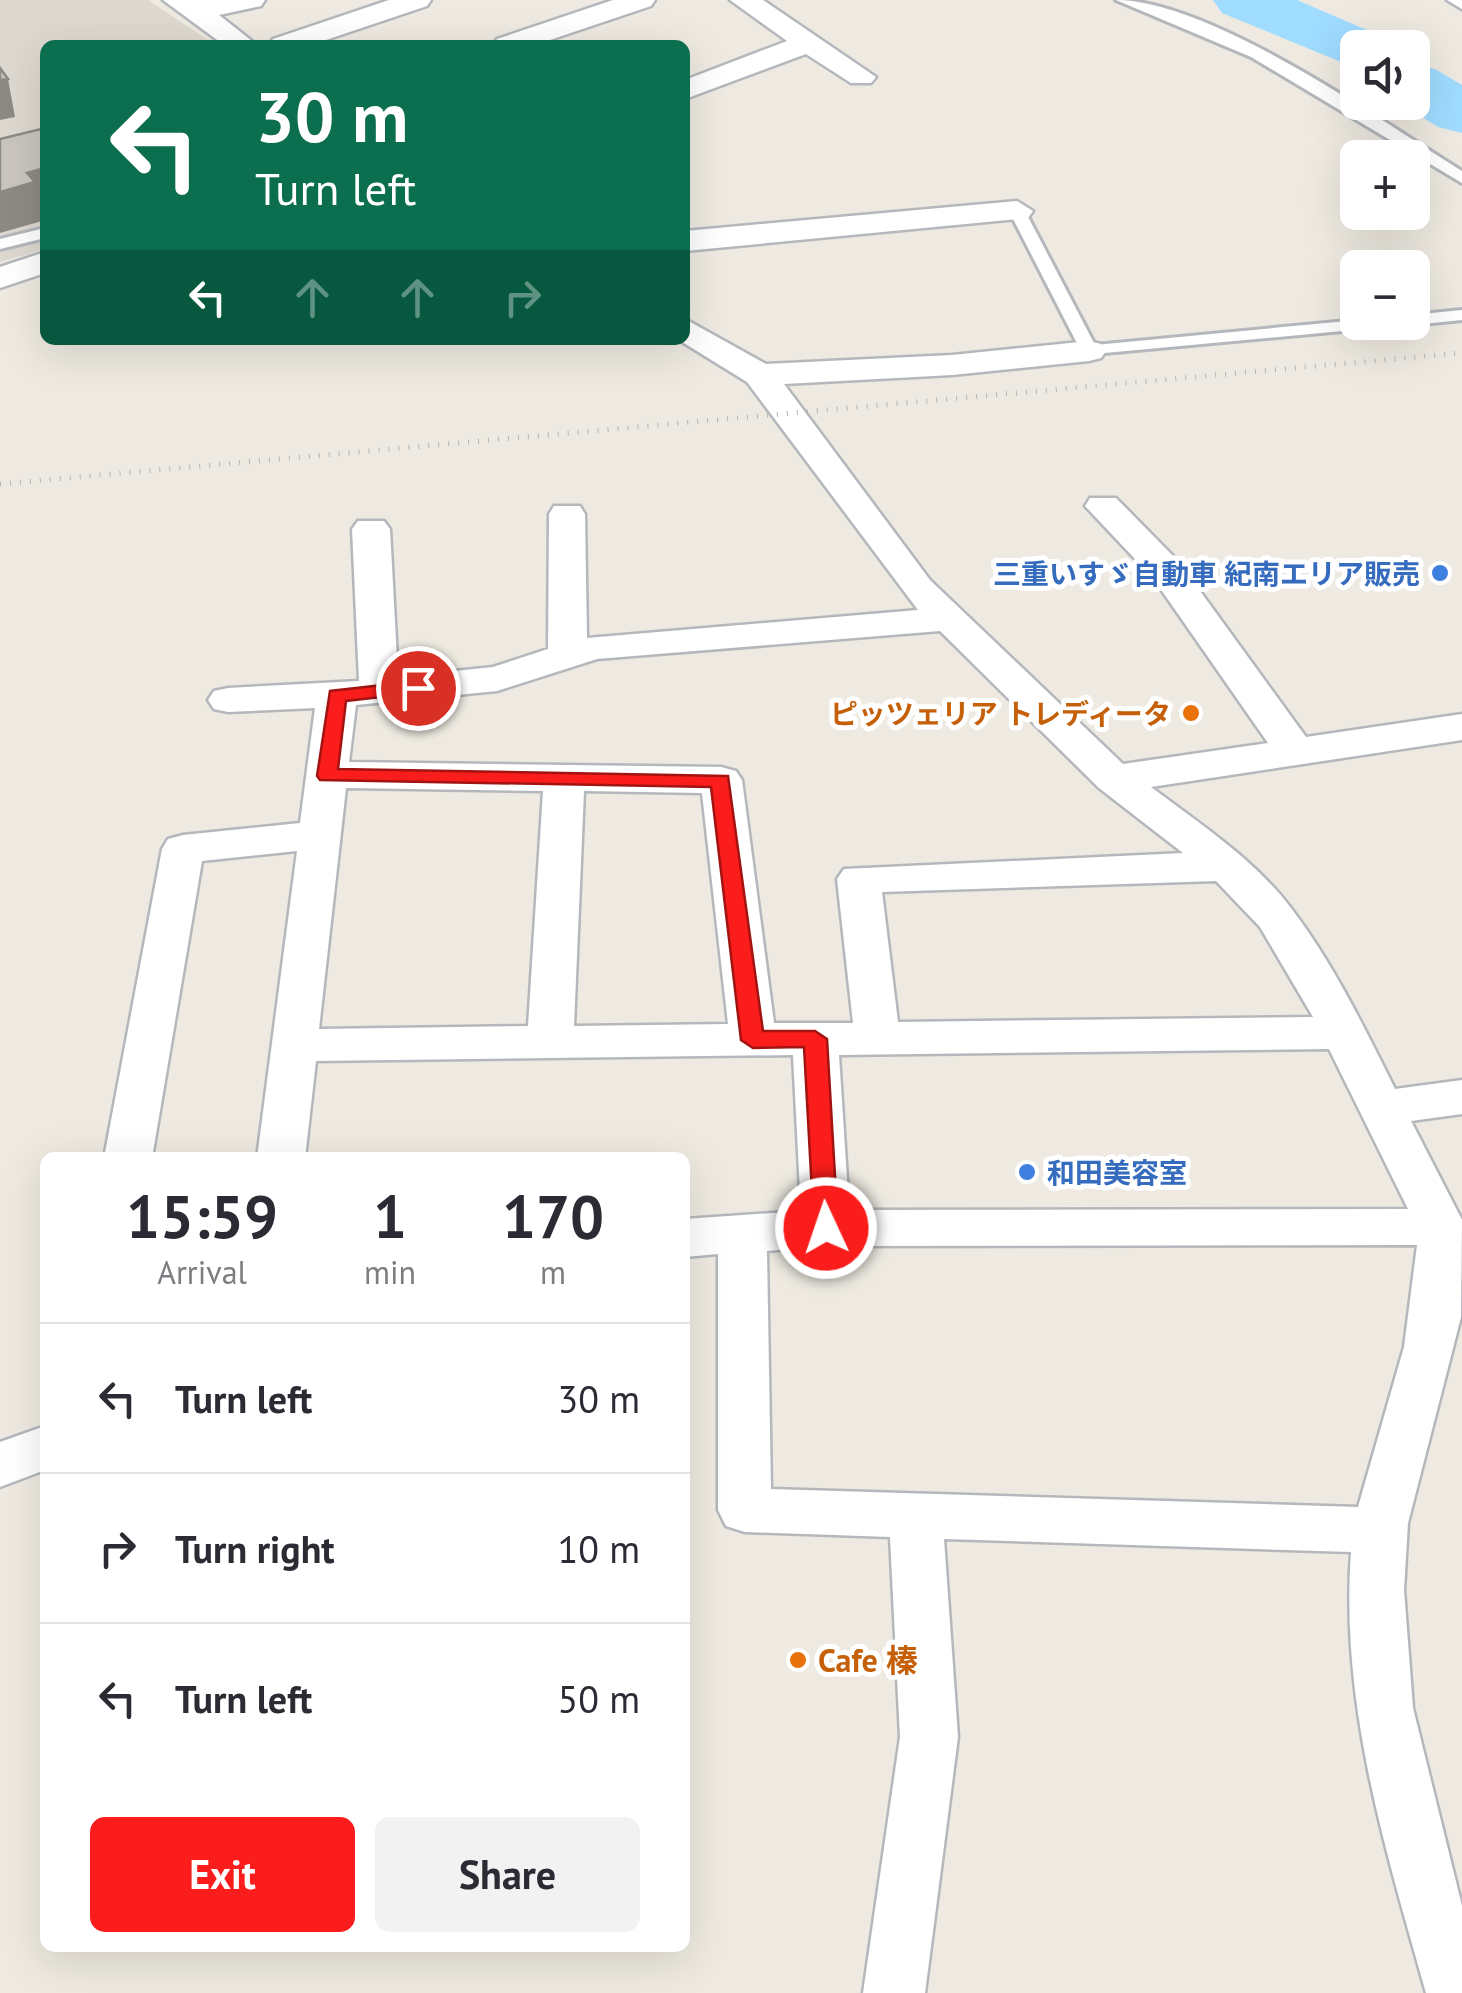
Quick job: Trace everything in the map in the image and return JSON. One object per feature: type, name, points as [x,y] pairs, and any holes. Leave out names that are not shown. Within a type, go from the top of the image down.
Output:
[{"type":"street","points":[[186,6],[251,0]]},
{"type":"street","points":[[298,40],[417,0]]},
{"type":"street","points":[[523,40],[641,0]]},
{"type":"street","points":[[744,0],[860,77]]},
{"type":"street","points":[[186,6],[236,40]]},
{"type":"street","points":[[690,88],[809,43]]},
{"type":"street","points":[[690,241],[1018,211]]},
{"type":"street","points":[[0,278],[40,264]]},
{"type":"street","points":[[690,332],[759,375],[917,588],[1114,779],[1226,866],[1275,918],[1344,1033],[1442,1227],[1444,1266],[1428,1356],[1380,1530],[1382,1693],[1397,1784],[1456,1993]]},
{"type":"street","points":[[759,375],[952,365],[1088,351]]},
{"type":"street","points":[[1103,506],[1166,570],[1295,752]]},
{"type":"street","points":[[568,514],[568,656]]},
{"type":"street","points":[[282,1152],[327,776],[358,694],[371,530]]},
{"type":"street","points":[[228,700],[358,694],[497,679],[593,648],[950,620]]},
{"type":"street","points":[[1114,779],[1462,727]]},
{"type":"street","points":[[327,776],[721,780],[753,1040]]},
{"type":"street","points":[[550,1042],[564,778]]},
{"type":"street","points":[[129,1152],[183,849],[320,835]]},
{"type":"street","points":[[876,1038],[859,879],[1226,866]]},
{"type":"street","points":[[296,1044],[1344,1033]]},
{"type":"street","points":[[815,1039],[826,1228]]},
{"type":"street","points":[[1382,1108],[1462,1098]]},
{"type":"street","points":[[690,1238],[826,1228],[1442,1227]]},
{"type":"street","points":[[742,1234],[746,1510],[1380,1530]]},
{"type":"street","points":[[0,1464],[40,1450]]},
{"type":"street","points":[[894,1993],[929,1737],[916,1515]]},
{"type":"lane","points":[[1122,0],[1171,14],[1250,50],[1462,178]]},
{"type":"lane","points":[[1018,211],[1088,351],[1340,326]]},
{"type":"lane","points":[[0,244],[40,233]]},
{"type":"lane","points":[[1430,318],[1462,315]]},
{"type":"shaded area","points":[[0,0],[148,0],[208,40],[40,40],[40,250],[0,262]]},
{"type":"building","points":[[40,129],[40,169],[27,173],[35,182],[0,192],[0,139]]},
{"type":"waterway","points":[[1244,0],[1340,42]]},
{"type":"waterway","points":[[1430,94],[1462,113]]},
{"type":"railway","points":[[0,484],[1462,353]]},
{"type":"place","name":"三重いすゞ自動車 紀南エリア販売","points":[[1440,573]]},
{"type":"place","name":"ピッツェリア トレディータ","points":[[1191,713]]},
{"type":"place","name":"和田美容室","points":[[1027,1172]]},
{"type":"place","name":"Cafe 榛","points":[[798,1660]]},
{"type":"route","points":[[418,688],[337,695],[327,776],[721,780],[753,1040],[815,1039],[826,1228]]}]
